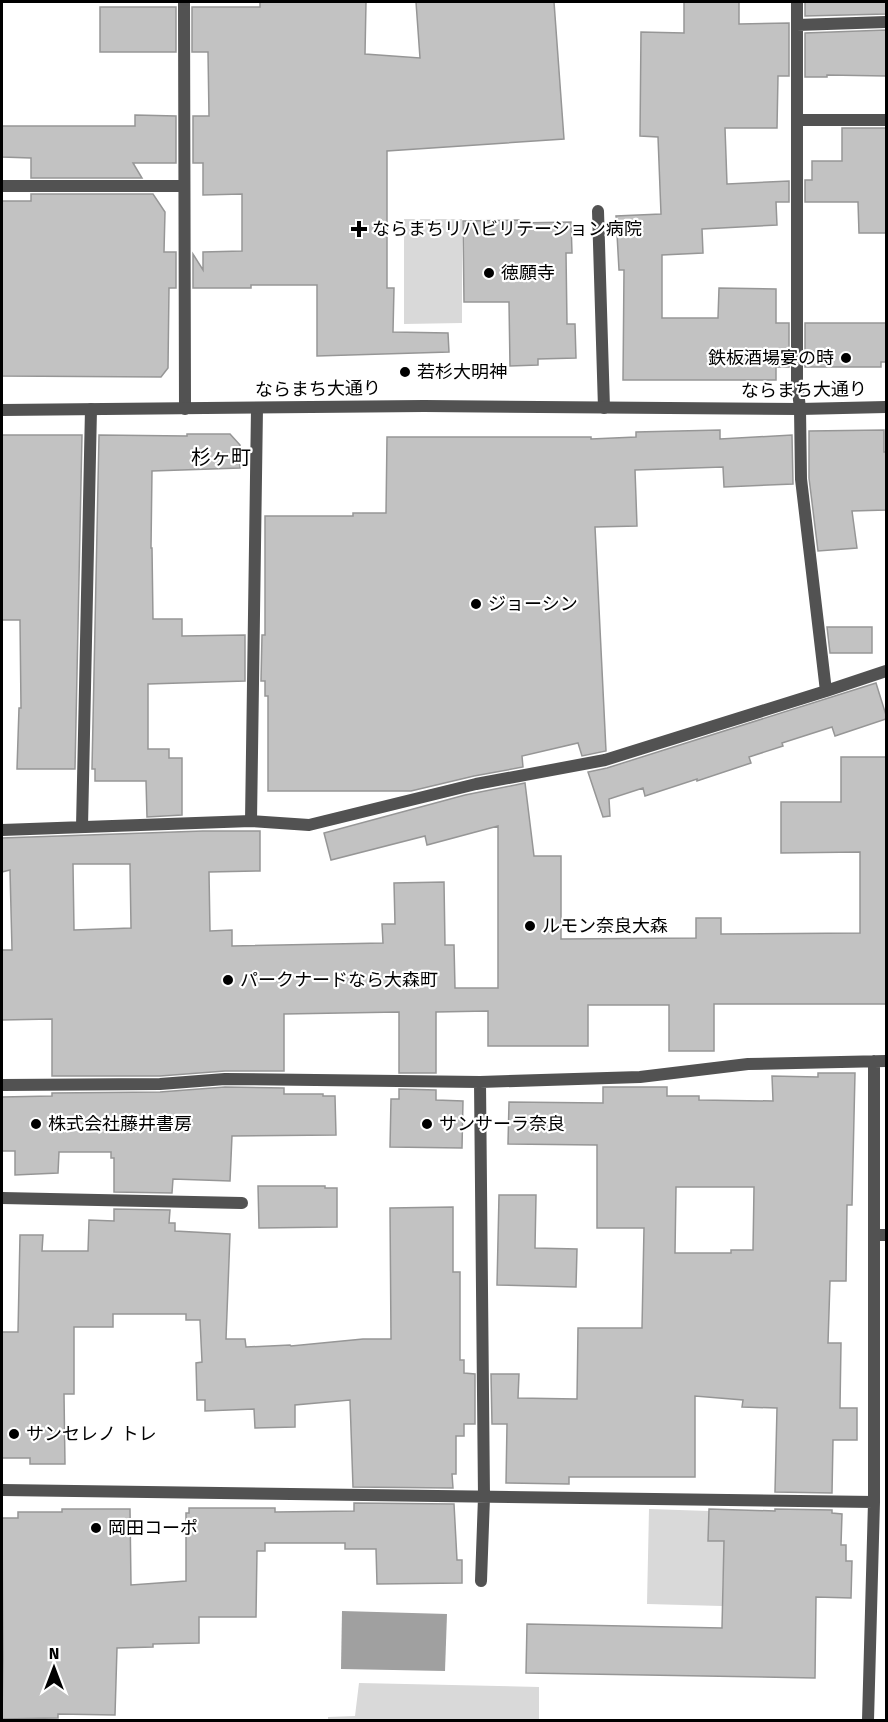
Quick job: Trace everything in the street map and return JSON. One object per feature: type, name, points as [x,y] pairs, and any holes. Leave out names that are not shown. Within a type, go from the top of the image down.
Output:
[{"type":"street","points":[[184,2],[185,409]]},
{"type":"street","points":[[797,2],[797,381],[800,409],[801,479],[825,691]]},
{"type":"street","points":[[797,25],[886,22]]},
{"type":"street","points":[[798,120],[886,120]]},
{"type":"street","points":[[2,186],[184,186]]},
{"type":"street","points":[[598,211],[604,408]]},
{"type":"street","name":"ならまち大通り","points":[[2,410],[424,406],[800,409],[886,406]]},
{"type":"street","points":[[251,821],[257,408]]},
{"type":"street","points":[[82,827],[91,409]]},
{"type":"street","points":[[2,830],[251,821],[309,825],[476,783],[605,760],[886,671]]},
{"type":"street","points":[[2,1085],[160,1084],[225,1079],[480,1082],[640,1077],[748,1064],[880,1061],[880,1235],[868,1720]]},
{"type":"street","points":[[480,1082],[484,1497],[481,1581]]},
{"type":"street","points":[[2,1198],[242,1203]]},
{"type":"street","points":[[2,1490],[874,1502]]},
{"type":"shaded area","points":[[404,219],[462,219],[462,323],[404,324]]},
{"type":"shaded area","points":[[649,1509],[709,1511],[708,1540],[724,1541],[722,1606],[647,1604]]},
{"type":"shaded area","points":[[342,1611],[447,1614],[445,1671],[341,1669]]},
{"type":"shaded area","points":[[359,1683],[539,1687],[539,1720],[328,1720],[328,1717],[355,1716]]},
{"type":"building","points":[[260,2],[366,2],[365,54],[420,58],[416,2],[554,2],[564,139],[387,151],[387,288],[394,288],[393,332],[448,333],[449,352],[317,356],[317,285],[193,288],[193,254],[203,270],[203,252],[242,251],[242,194],[203,195],[203,163],[193,163],[193,116],[209,116],[208,52],[192,52],[192,7],[260,7]]},
{"type":"building","points":[[684,2],[739,2],[739,24],[789,23],[789,76],[778,76],[777,128],[725,128],[727,184],[789,181],[789,202],[776,202],[777,225],[702,229],[703,253],[662,255],[662,318],[718,318],[719,288],[776,289],[776,323],[789,323],[789,367],[776,367],[776,380],[623,380],[624,270],[619,270],[616,216],[661,214],[658,137],[640,136],[641,32],[684,33]]},
{"type":"building","points":[[805,2],[886,2],[886,14],[805,16]]},
{"type":"building","points":[[100,7],[176,7],[176,52],[100,52]]},
{"type":"building","points":[[886,30],[886,76],[805,77],[805,33]]},
{"type":"building","points":[[135,115],[176,116],[176,163],[133,163],[142,178],[31,178],[31,158],[2,157],[2,126],[135,126]]},
{"type":"building","points":[[842,128],[886,128],[886,233],[859,233],[858,202],[805,202],[805,180],[812,180],[812,161],[842,161]]},
{"type":"building","points":[[31,194],[153,194],[165,212],[164,252],[176,252],[176,288],[169,288],[168,368],[161,377],[2,376],[2,201],[31,201]]},
{"type":"building","points":[[519,220],[519,223],[571,222],[572,253],[566,253],[567,324],[575,324],[576,358],[538,359],[538,365],[510,366],[509,302],[464,302],[463,221]]},
{"type":"building","points":[[805,323],[886,323],[886,362],[881,362],[881,367],[805,367]]},
{"type":"building","name":"ジョーシン","points":[[720,430],[720,439],[792,435],[793,484],[724,487],[723,467],[635,470],[637,526],[595,527],[606,751],[582,756],[578,743],[522,756],[523,767],[411,791],[268,791],[268,696],[265,696],[265,681],[261,681],[262,635],[265,635],[265,516],[353,516],[353,513],[386,513],[387,437],[591,437],[591,439],[636,437],[636,432]]},
{"type":"building","points":[[884,430],[886,510],[852,511],[857,548],[818,551],[809,478],[809,431]]},
{"type":"building","points":[[187,434],[230,434],[240,445],[240,468],[152,471],[153,619],[182,619],[182,636],[245,635],[245,681],[148,684],[148,749],[169,749],[169,758],[182,758],[182,815],[147,817],[146,781],[95,781],[95,769],[92,769],[99,435],[187,436]]},
{"type":"building","points":[[2,435],[82,435],[75,769],[17,769],[19,708],[21,708],[20,620],[2,620]]},
{"type":"building","points":[[827,627],[872,627],[872,653],[830,653]]},
{"type":"building","points":[[876,683],[886,719],[835,736],[832,727],[782,743],[783,746],[749,757],[751,763],[697,781],[697,779],[645,796],[643,788],[609,799],[610,816],[603,817],[588,772]]},
{"type":"building","points":[[841,757],[886,757],[886,1004],[714,1004],[714,1051],[669,1051],[669,1005],[588,1005],[588,1046],[488,1046],[488,1011],[436,1012],[436,1073],[399,1073],[399,1012],[284,1014],[284,1071],[225,1071],[160,1076],[52,1076],[52,1019],[2,1020],[2,950],[12,950],[10,870],[2,872],[2,838],[260,831],[260,871],[209,872],[210,931],[232,930],[232,946],[383,943],[382,924],[395,924],[394,883],[444,882],[445,945],[454,945],[455,988],[498,988],[498,826],[427,845],[425,836],[331,860],[324,833],[465,795],[525,783],[534,856],[561,856],[561,939],[696,938],[696,918],[721,918],[721,934],[860,933],[860,852],[781,853],[781,802],[841,802]],"holes":[[[73,864],[130,864],[131,928],[74,930]]]},
{"type":"building","points":[[818,1073],[855,1073],[852,1205],[847,1205],[846,1281],[830,1281],[828,1343],[841,1343],[840,1408],[857,1408],[857,1440],[833,1440],[832,1493],[775,1492],[777,1408],[742,1407],[743,1400],[695,1396],[695,1477],[569,1477],[569,1484],[506,1483],[507,1424],[492,1424],[491,1374],[519,1374],[518,1398],[577,1399],[578,1328],[642,1328],[644,1228],[597,1228],[597,1145],[508,1144],[509,1102],[603,1103],[603,1087],[667,1087],[667,1096],[699,1096],[699,1100],[773,1101],[772,1076],[818,1077]],"holes":[[[676,1187],[754,1187],[753,1250],[731,1250],[731,1253],[675,1253]]]},
{"type":"building","points":[[225,1087],[284,1088],[284,1094],[335,1096],[336,1135],[232,1136],[230,1181],[173,1179],[172,1193],[114,1192],[114,1158],[111,1158],[111,1152],[59,1152],[58,1173],[15,1175],[15,1151],[2,1151],[2,1097],[52,1096],[52,1093],[160,1092]]},
{"type":"building","name":"サンサーラ奈良","points":[[399,1089],[436,1090],[436,1100],[463,1101],[462,1148],[390,1147],[391,1099],[399,1099]]},
{"type":"building","points":[[258,1186],[337,1188],[337,1227],[259,1228]]},
{"type":"building","points":[[499,1195],[536,1195],[535,1248],[577,1249],[576,1287],[497,1285]]},
{"type":"building","points":[[453,1207],[453,1272],[460,1272],[460,1360],[464,1360],[464,1373],[475,1374],[475,1424],[464,1424],[464,1436],[456,1436],[456,1474],[452,1474],[453,1488],[353,1487],[350,1400],[295,1405],[295,1427],[255,1428],[254,1409],[205,1411],[205,1400],[197,1400],[196,1363],[202,1362],[200,1320],[186,1320],[186,1314],[113,1314],[113,1327],[74,1327],[74,1394],[64,1394],[65,1464],[30,1464],[30,1458],[2,1458],[2,1332],[18,1332],[20,1235],[43,1235],[42,1251],[88,1251],[89,1220],[114,1221],[114,1209],[170,1210],[169,1223],[175,1223],[175,1231],[230,1234],[226,1339],[245,1339],[246,1347],[291,1346],[363,1339],[391,1339],[390,1208]]},
{"type":"building","points":[[354,1503],[454,1504],[457,1560],[462,1560],[462,1583],[377,1584],[376,1549],[345,1549],[345,1543],[265,1543],[265,1551],[257,1551],[256,1617],[199,1617],[199,1643],[153,1644],[153,1647],[117,1648],[115,1715],[58,1714],[58,1718],[2,1719],[2,1518],[18,1518],[18,1512],[62,1512],[62,1509],[130,1509],[131,1585],[186,1581],[186,1513],[189,1513],[189,1508],[275,1508],[275,1512],[354,1511]]},
{"type":"building","points":[[709,1509],[832,1510],[832,1513],[842,1514],[841,1545],[846,1545],[846,1561],[852,1561],[851,1598],[816,1597],[815,1678],[526,1673],[527,1624],[722,1628],[724,1541],[708,1541]]},
{"type":"place","name":"ならまちリハビリテーション病院","points":[[359,229]]},
{"type":"place","name":"徳願寺","points":[[489,273]]},
{"type":"place","name":"鉄板酒場宴の時","points":[[846,358]]},
{"type":"place","name":"若杉大明神","points":[[405,372]]},
{"type":"place","name":"ジョーシン","points":[[476,604]]},
{"type":"place","name":"ルモン奈良大森","points":[[530,926]]},
{"type":"place","name":"パークナードなら大森町","points":[[228,980]]},
{"type":"place","name":"株式会社藤井書房","points":[[36,1124]]},
{"type":"place","name":"サンサーラ奈良","points":[[427,1124]]},
{"type":"place","name":"サンセレノ トレ","points":[[14,1434]]},
{"type":"place","name":"岡田コーポ","points":[[96,1528]]},
{"type":"district","name":"杉ヶ町","points":[[221,457]]}]
